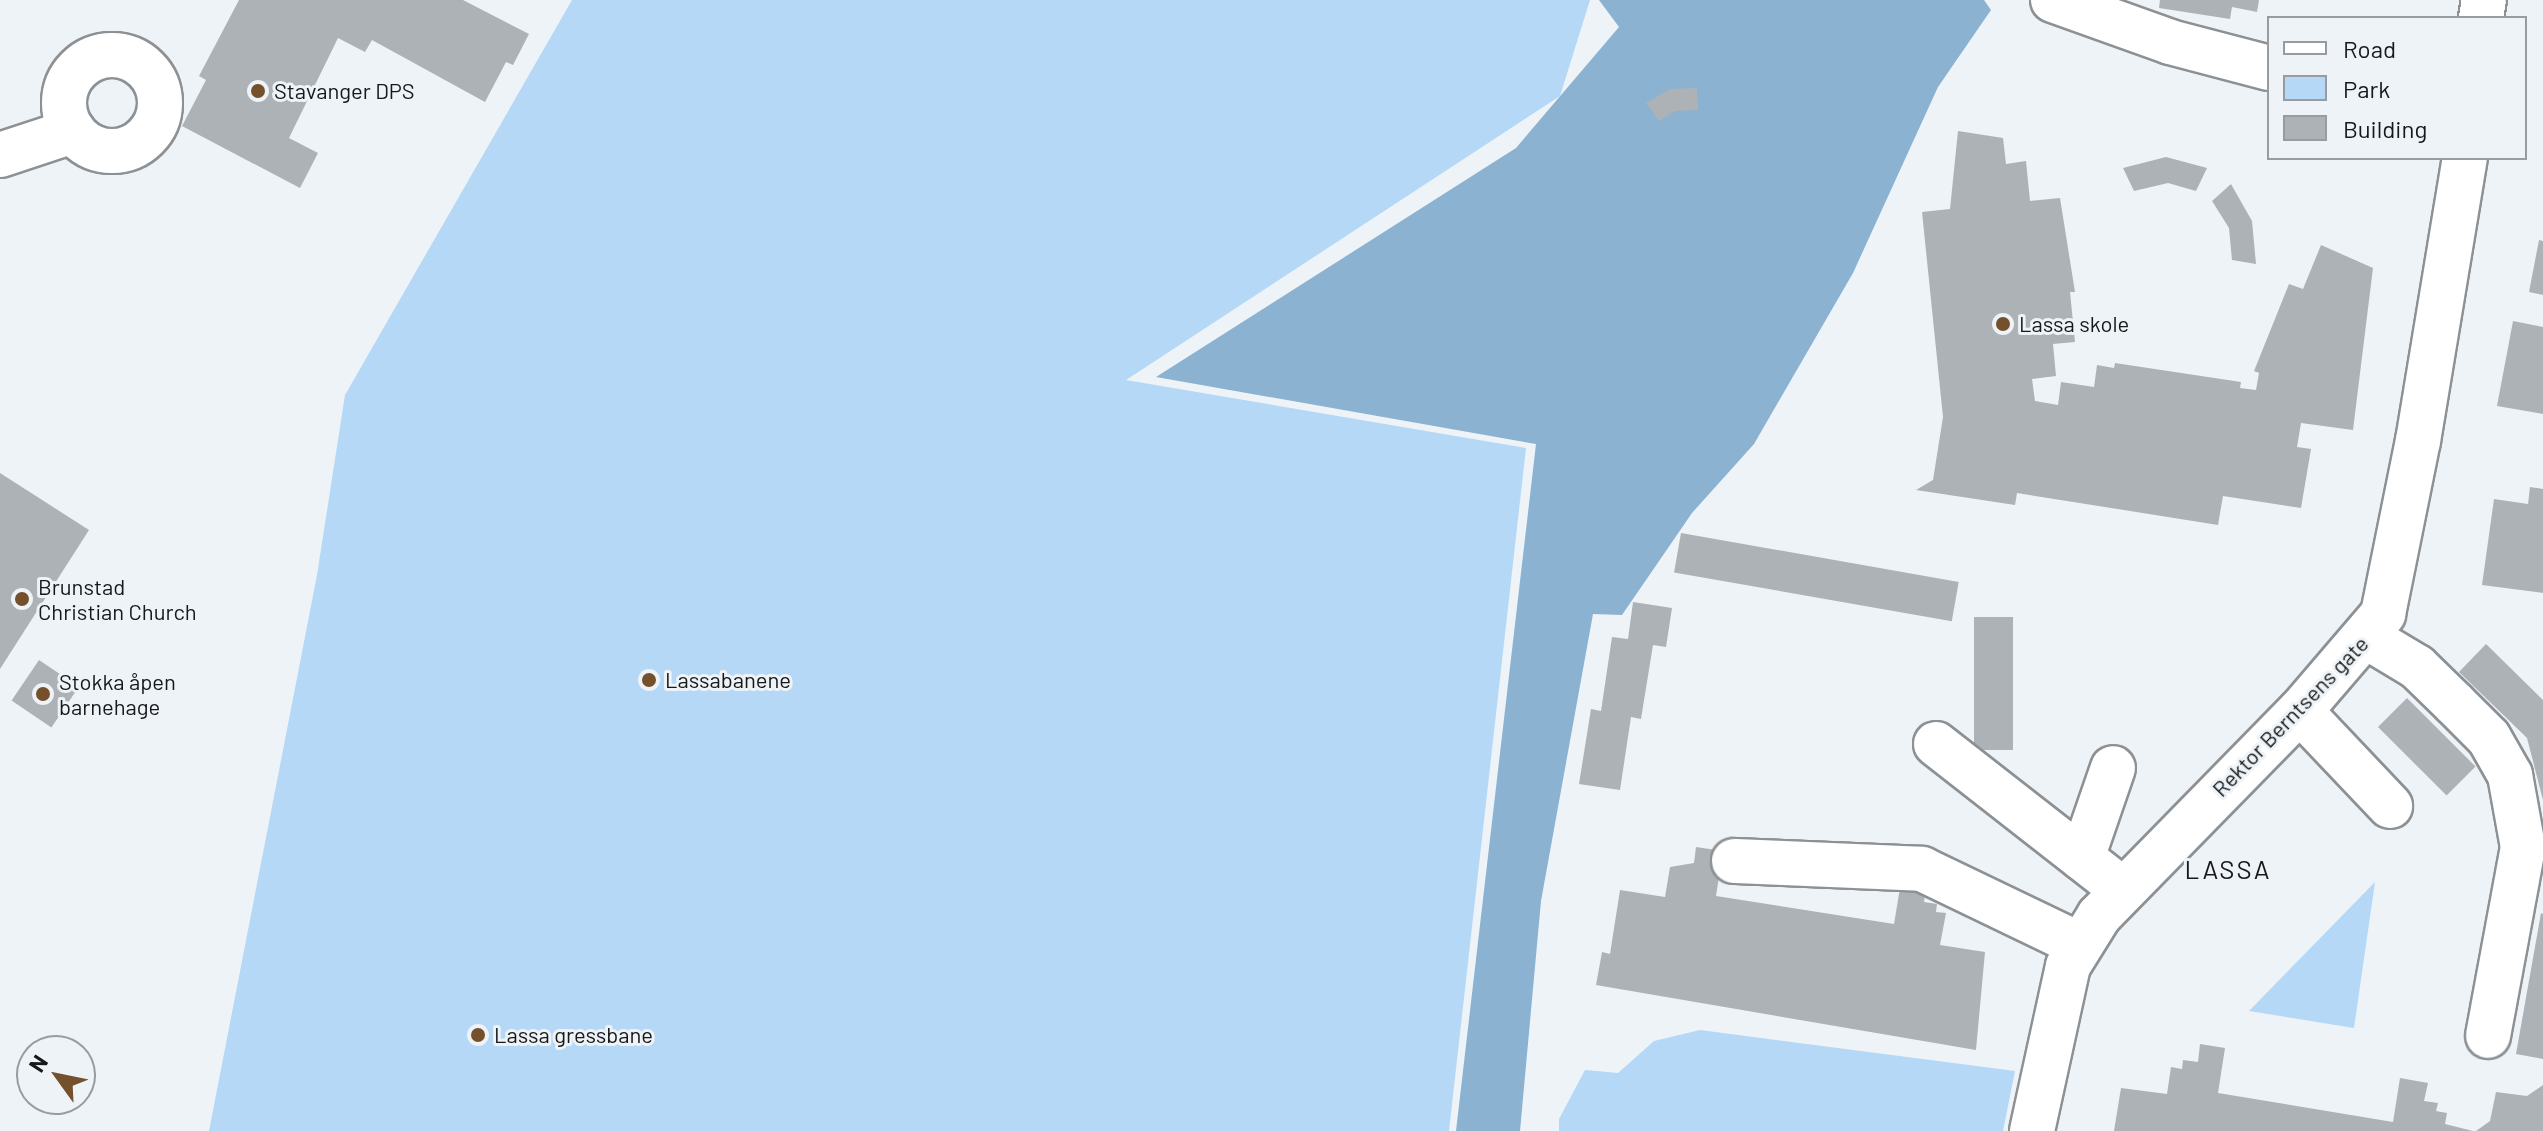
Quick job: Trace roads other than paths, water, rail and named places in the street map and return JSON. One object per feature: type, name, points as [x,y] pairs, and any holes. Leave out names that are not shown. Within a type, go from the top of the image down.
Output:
[{"type":"street","points":[[2053,0],[2170,42],[2267,67]]},
{"type":"street","points":[[0,155],[73,131]]},
{"type":"street","name":"Rektor Berntsens gate","points":[[2032,1131],[2060,996],[2080,945],[2123,890],[2300,711],[2367,637],[2383,614],[2403,517],[2465,160]]},
{"type":"street","points":[[2367,637],[2417,667],[2489,738],[2510,775],[2523,847],[2488,1036]]},
{"type":"street","points":[[2300,711],[2390,806]]},
{"type":"street","points":[[1936,744],[2123,890]]},
{"type":"street","points":[[2082,858],[2113,768]]},
{"type":"street","points":[[1734,861],[1922,869],[2080,945]]},
{"type":"place","name":"Stavanger DPS","points":[[258,91]]},
{"type":"place","name":"Lassa skole","points":[[2003,324]]},
{"type":"place","name":"Brunstad Christian Church","points":[[22,599]]},
{"type":"place","name":"Lassabanene","points":[[649,680]]},
{"type":"place","name":"Stokka åpen barnehage","points":[[43,694]]},
{"type":"place","name":"Lassa gressbane","points":[[478,1035]]},
{"type":"district","name":"LASSA","points":[[2228,869]]}]
